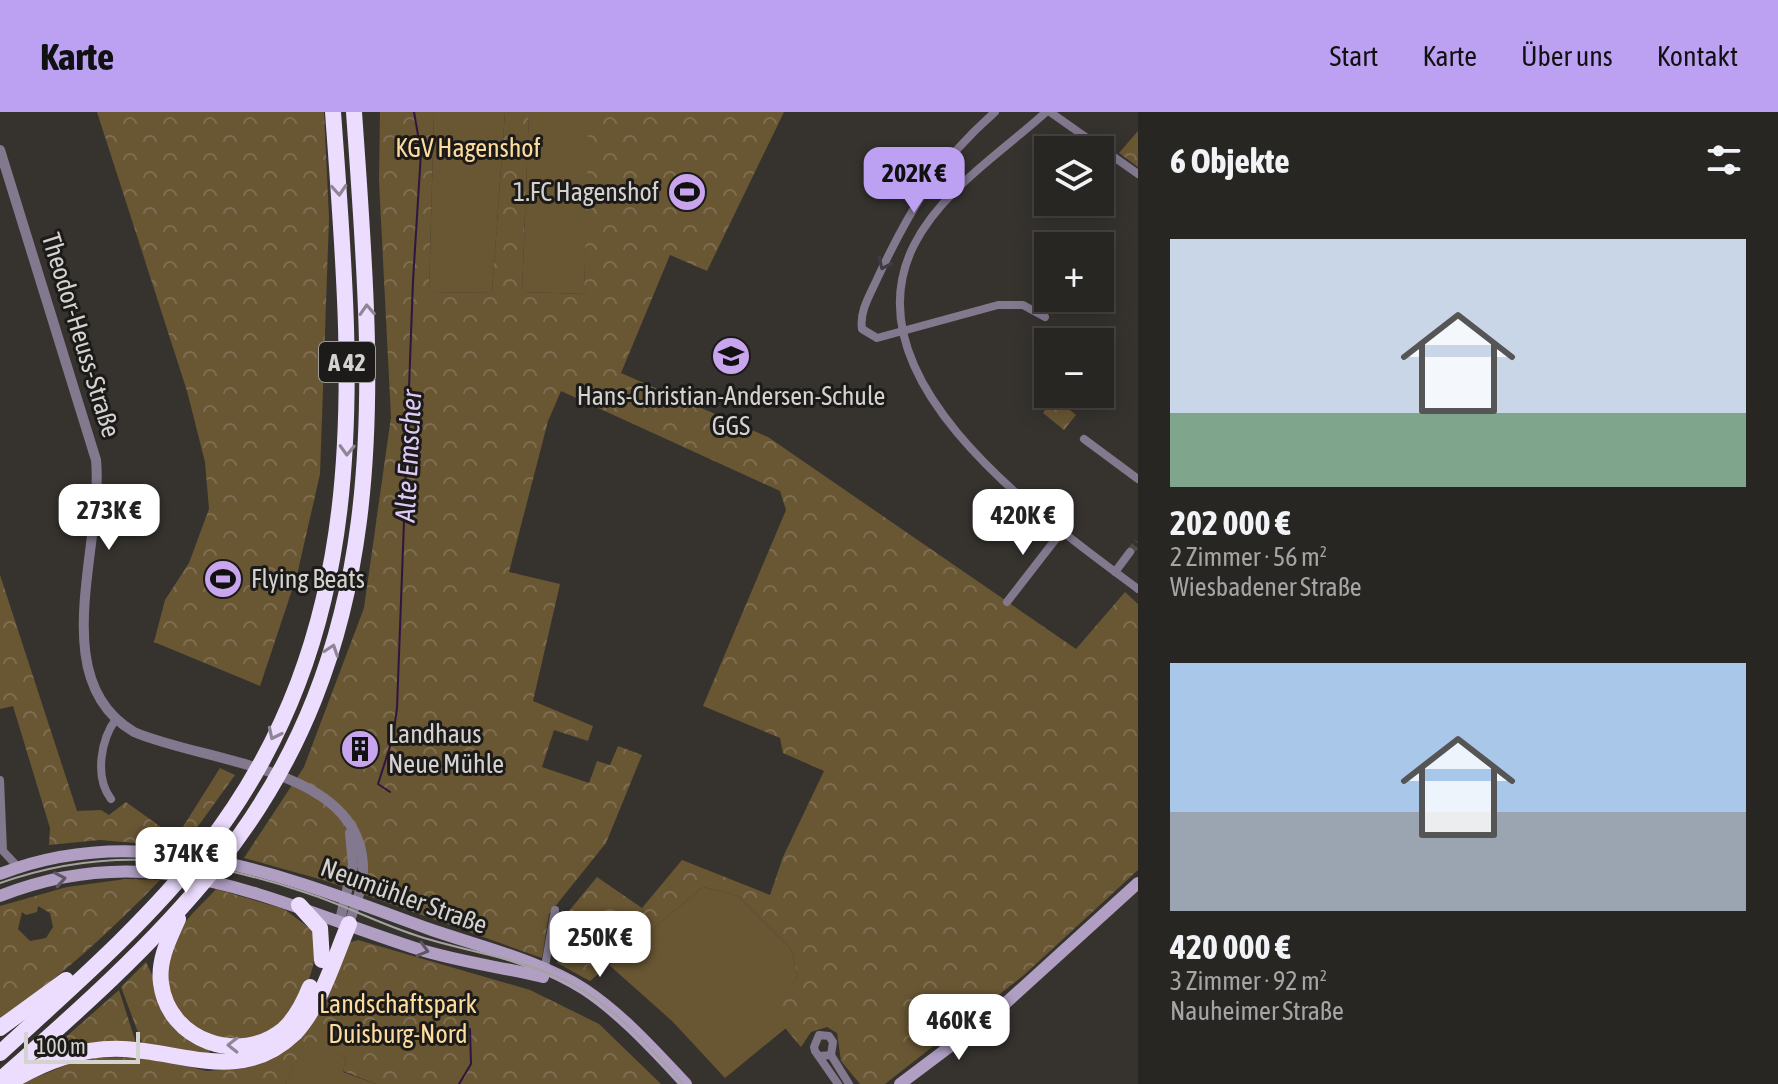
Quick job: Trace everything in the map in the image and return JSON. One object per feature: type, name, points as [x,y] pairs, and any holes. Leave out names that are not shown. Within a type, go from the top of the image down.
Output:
[{"type":"highway","name":"A 42","points":[[0,1053],[133,928],[205,847],[251,778],[301,678],[322,610],[338,536],[346,474],[346,316],[333,112]]},
{"type":"highway","name":"A 42","points":[[0,1080],[123,967],[198,889],[228,850],[281,769],[318,689],[337,635],[363,506],[369,363],[354,112]]},
{"type":"highway","points":[[185,903],[166,945],[160,981],[165,1002],[174,1017],[199,1039],[235,1047],[269,1038],[285,1028],[297,1012],[344,922]]},
{"type":"highway","points":[[299,905],[320,928],[322,960]]},
{"type":"highway","points":[[7,1084],[41,1065],[67,1056],[123,1049],[224,1066],[266,1055],[296,1032],[310,1013],[344,922]]},
{"type":"highway","points":[[0,1028],[95,962]]},
{"type":"main road","name":"Neumühler Straße","points":[[0,874],[62,854],[115,850],[155,851],[254,868],[352,900],[543,974],[593,1004],[674,1084]]},
{"type":"main road","name":"Neumühler Straße","points":[[0,896],[50,881],[121,870],[156,871],[242,887],[420,950],[572,982],[598,999],[686,1084]]},
{"type":"main road","points":[[900,1084],[997,1011],[1138,883]]},
{"type":"street","points":[[995,112],[954,151],[921,192],[862,311],[861,321],[866,334],[877,338],[998,305],[1023,305],[1045,317]]},
{"type":"street","points":[[1138,174],[1048,112],[952,196],[925,228],[906,265],[902,288],[902,332],[914,369],[952,425],[1002,480],[1138,589]]},
{"type":"street","name":"Theodor-Heuss-Straße","points":[[0,150],[96,460],[98,512],[83,611],[84,645],[97,696],[116,719],[134,732],[311,787],[329,800],[357,834],[362,862],[344,922]]},
{"type":"street","points":[[1084,439],[1138,479]]},
{"type":"street","points":[[1007,602],[1062,531]]},
{"type":"street","points":[[1115,572],[1130,552]]},
{"type":"street","points":[[111,799],[106,788],[102,751],[107,731],[116,719]]},
{"type":"street","points":[[0,780],[2,853],[18,867]]},
{"type":"street","points":[[543,974],[555,910]]},
{"type":"street","points":[[838,1084],[813,1044],[822,1034],[833,1042],[831,1055],[849,1084]]},
{"type":"street","points":[[819,1056],[831,1055]]},
{"type":"green space","points":[[97,112],[324,112],[329,218],[320,474],[297,575],[260,686],[154,642],[165,600],[189,563],[209,509],[205,462],[187,391]]},
{"type":"green space","points":[[380,112],[434,112],[429,292],[492,293],[505,112],[529,112],[522,292],[584,294],[589,112],[784,112],[707,271],[670,255],[621,373],[768,437],[1076,649],[1125,592],[1138,604],[1138,870],[1024,975],[885,1084],[860,1084],[841,1061],[837,1033],[827,1027],[811,1032],[801,1047],[765,1004],[798,978],[791,949],[738,896],[703,887],[590,981],[557,963],[564,917],[597,877],[642,908],[682,860],[770,895],[783,857],[824,771],[783,753],[780,738],[703,706],[786,510],[780,491],[561,391],[548,421],[509,572],[560,584],[533,701],[593,726],[588,741],[554,730],[542,767],[589,783],[597,761],[610,765],[618,746],[642,755],[606,843],[549,914],[542,958],[323,880],[244,858],[304,767],[364,608],[391,417],[379,181]]},
{"type":"green space","name":"KGV Hagenshof","points":[[434,112],[505,112],[492,293],[429,292]]},
{"type":"green space","name":"KGV Hagenshof","points":[[529,112],[590,112],[584,294],[522,292]]},
{"type":"green space","points":[[1138,131],[1138,167],[1119,153]]},
{"type":"green space","points":[[1047,408],[1067,408],[1076,415],[1064,430],[1043,413]]},
{"type":"green space","points":[[0,575],[77,811],[101,810],[109,815],[126,802],[176,838],[220,768],[235,775],[183,847],[100,840],[49,845],[50,828],[13,706],[0,709]]},
{"type":"green space","points":[[126,879],[160,880],[83,954],[0,1020],[0,906],[67,887]],"holes":[[[38,906],[50,913],[53,927],[46,938],[30,941],[18,929],[22,912],[26,915],[37,912]]]},
{"type":"green space","points":[[703,887],[738,896],[791,949],[798,978],[766,1004],[786,1028],[725,1078],[672,1021],[609,965]]},
{"type":"green space","points":[[216,889],[284,909],[315,932],[312,968],[302,993],[277,1024],[250,1039],[220,1039],[193,1025],[181,1014],[167,987],[167,967],[183,925]]},
{"type":"green space","name":"Landschaftspark Duisburg-Nord","points":[[358,940],[530,990],[599,1024],[661,1084],[376,1084],[343,1071],[346,1058],[305,1043],[285,1084],[20,1084],[86,1057],[151,1058],[207,1071],[247,1068],[269,1059],[347,943]]},
{"type":"green space","points":[[146,962],[155,981],[211,1049],[206,1059],[142,1043],[121,987]]},
{"type":"green space","points":[[119,990],[136,1043],[51,1054],[50,1051]]},
{"type":"green space","points":[[305,1042],[346,1058],[343,1072],[376,1084],[285,1084]]},
{"type":"waterway","name":"Alte Emscher","points":[[390,792],[378,784],[393,737],[397,708],[413,281],[421,152],[414,112]]},
{"type":"waterway","name":"Alte Emscher","points":[[459,1084],[471,1064],[470,1029]]},
{"type":"tunnel","points":[[1130,552],[1138,542]]},
{"type":"tram line","points":[[0,883],[78,863],[116,860],[191,864],[268,881],[415,935],[552,974],[602,1003],[683,1084]]},
{"type":"place","name":"1.FC Hagenshof","points":[[687,192]]},
{"type":"place","name":"Hans-Christian-Andersen-Schule GGS","points":[[731,356]]},
{"type":"place","name":"Flying Beats","points":[[223,579]]},
{"type":"place","name":"Landhaus Neue Mühle","points":[[360,749]]}]
